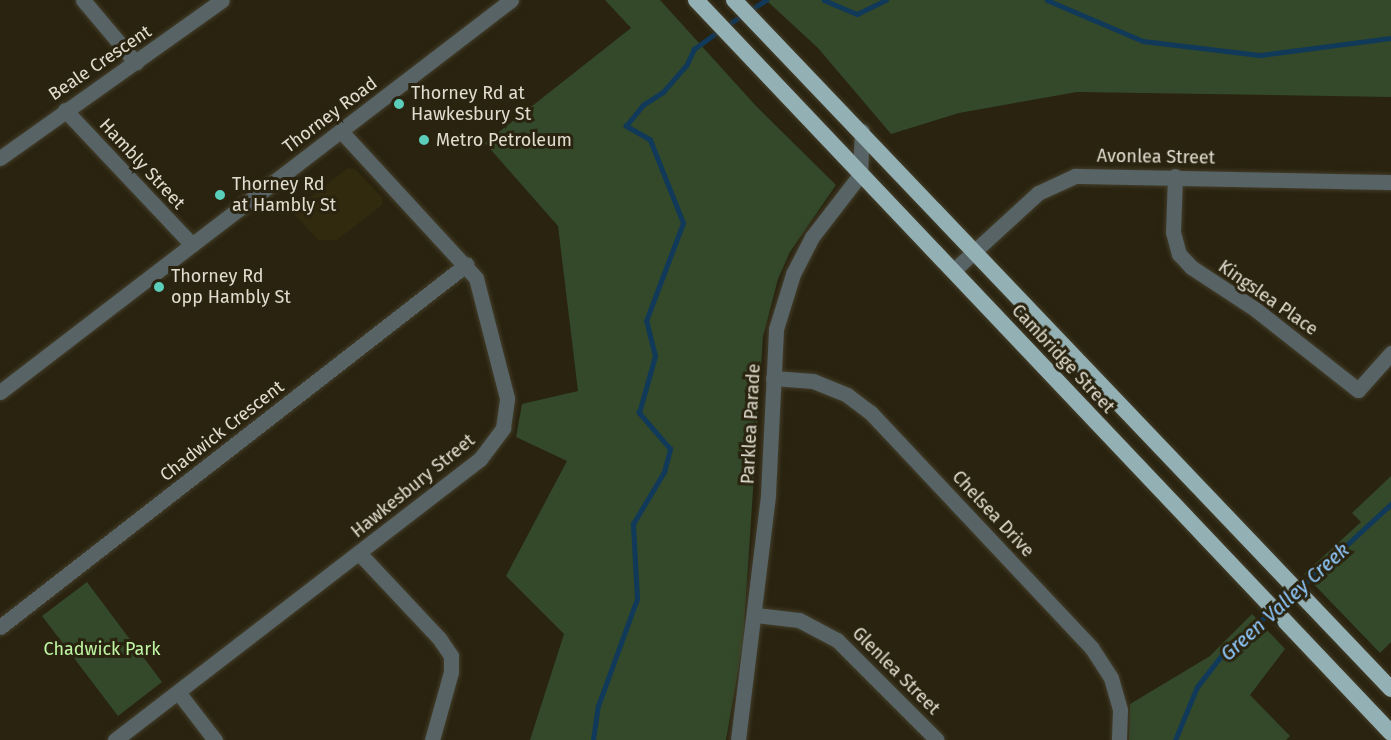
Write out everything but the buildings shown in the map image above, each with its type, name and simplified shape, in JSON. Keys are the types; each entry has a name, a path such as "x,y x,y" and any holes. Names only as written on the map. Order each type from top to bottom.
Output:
{"highway":[{"name":"Cambridge Street","path":"734,0 976,250 1391,689"},
{"name":"Cambridge Street","path":"701,5 860,176 954,270 1259,596 1391,733"}],"street":[{"path":"83,0 136,63"},
{"name":"Beale Crescent","path":"0,158 222,0"},
{"name":"Thorney Road","path":"0,392 511,0"},
{"name":"Hambly Street","path":"65,110 192,245"},
{"name":"Hawkesbury Street","path":"115,740 360,554 480,459 503,428 507,398 481,287 467,264 341,131"},
{"path":"860,176 862,131"},
{"name":"Avonlea Street","path":"954,270 1038,193 1062,180 1088,175 1391,182"},
{"name":"Parklea Parade","path":"738,740 737,724 756,615 776,329 793,274 812,237 860,176"},
{"name":"Kingslea Place","path":"1174,176 1173,232 1179,254 1191,267 1255,309 1358,390 1391,353"},
{"name":"Chadwick Crescent","path":"0,627 467,264"},
{"name":"Chelsea Drive","path":"773,378 813,381 847,395 879,422 1091,647 1111,678 1120,710 1119,740"},
{"path":"360,554 453,656 451,672 432,740"},
{"name":"Glenlea Street","path":"756,615 799,620 837,640 937,740"},
{"path":"178,692 215,740"}],"shaded area":[{"path":"348,168 355,169 383,198 382,205 337,240 318,240 295,215 296,208"}],"green space":[{"path":"605,0 660,0 757,107 836,185 790,252 778,279 763,337 743,643 726,740 530,740 564,634 506,576 567,461 516,437 522,404 578,391 558,226 485,143 631,28"},
{"path":"766,0 1391,0 1391,97 1077,92 959,113 891,134 818,48"},
{"path":"1391,476 1391,642 1380,653 1304,574 1361,522 1352,513"},
{"name":"Chadwick Park","path":"87,582 162,682 118,716 42,616"},
{"path":"1252,614 1285,649 1250,695 1290,736 1286,740 1129,740 1130,704 1210,656"}],"waterway":[{"path":"726,26 766,0"},
{"path":"824,0 857,14 886,0"},
{"path":"1047,0 1143,41 1261,55 1391,38"},
{"path":"593,740 598,706 637,599 633,524 664,472 670,449 639,413 655,356 646,321 683,223 650,140 626,126 643,105 663,92 686,66 694,49 719,31"},
{"name":"Green Valley Creek","path":"1300,588 1391,504"},
{"name":"Green Valley Creek","path":"1277,607 1293,594"},
{"name":"Green Valley Creek","path":"1175,740 1197,687 1228,647 1270,613"}],"place":[{"name":"Thorney Rd at Hawkesbury St","path":"399,104"},
{"name":"Metro Petroleum","path":"424,140"},
{"name":"Thorney Rd at Hambly St","path":"220,195"},
{"name":"Thorney Rd opp Hambly St","path":"159,287"}]}
